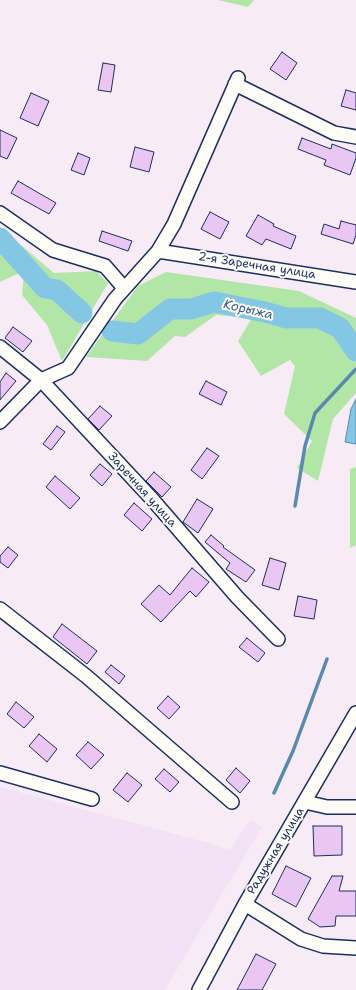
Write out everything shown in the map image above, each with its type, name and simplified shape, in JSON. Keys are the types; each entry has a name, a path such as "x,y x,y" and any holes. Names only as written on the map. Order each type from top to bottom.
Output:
{"street":[{"path":"0,422 41,380 68,368 115,299 158,251 174,224 237,81 334,133 356,137"},
{"path":"0,213 53,250 104,266 124,288"},
{"name":"2-я Заречная улица","path":"158,251 356,282"},
{"name":"Заречная улица","path":"0,347 41,380 152,499 237,597 278,639"},
{"path":"0,609 86,676 232,802"},
{"name":"Радужная улица","path":"199,990 245,904 356,713"},
{"path":"0,773 92,799"},
{"path":"305,802 327,807 356,807"},
{"path":"245,904 301,939 323,946 356,948"}],"shaded area":[{"path":"0,787 209,843 230,850 250,820 262,827 165,990 0,990"}],"green space":[{"path":"218,0 254,0 248,7"},
{"path":"21,245 54,273 96,271 108,283 62,361 47,325 22,295 24,271 0,282 0,250"},
{"path":"166,272 299,291 356,318 356,393 333,419 318,481 297,468 312,441 284,414 295,366 290,360 261,376 238,341 252,318 216,315 185,337 175,336 147,361 86,357 138,286"},
{"path":"356,467 356,545 350,548 350,469"}],"water":[{"path":"356,399 356,444 345,442 351,409"}],"building":[{"path":"282,52 297,63 286,80 270,69"},
{"path":"103,63 115,65 111,92 98,90"},
{"path":"346,90 356,93 356,110 341,106"},
{"path":"31,93 49,101 38,126 20,118"},
{"path":"0,130 17,138 7,159 0,156"},
{"path":"302,138 331,149 332,144 356,153 356,158 350,175 324,165 326,160 298,149"},
{"path":"135,147 154,152 149,172 130,167"},
{"path":"78,153 90,158 84,175 71,170"},
{"path":"18,181 56,203 49,214 11,193"},
{"path":"210,212 229,222 220,239 201,229"},
{"path":"258,215 274,224 273,226 296,236 291,249 266,239 262,245 246,236"},
{"path":"341,221 356,225 356,235 353,244 321,234 324,224 339,229"},
{"path":"102,231 132,241 128,251 99,241"},
{"path":"13,327 32,341 23,352 5,338"},
{"path":"6,373 16,381 0,400 0,382"},
{"path":"206,381 227,392 221,405 199,394"},
{"path":"100,406 112,416 99,430 88,419"},
{"path":"57,426 65,432 51,450 43,444"},
{"path":"207,448 219,456 202,479 191,470"},
{"path":"100,464 112,474 102,486 90,475"},
{"path":"154,472 171,487 162,497 146,481"},
{"path":"55,476 80,498 70,509 46,487"},
{"path":"197,499 213,509 198,533 183,522"},
{"path":"134,503 152,519 142,531 124,515"},
{"path":"211,535 224,546 223,547 255,570 246,582 226,569 230,563 205,542"},
{"path":"8,547 18,555 8,568 0,562 0,556"},
{"path":"270,558 286,563 279,590 262,585"},
{"path":"192,568 209,582 196,597 190,591 161,622 141,604 159,585 170,595"},
{"path":"298,596 317,600 314,619 294,616"},
{"path":"62,624 97,651 87,664 53,637"},
{"path":"247,638 265,653 258,662 239,647"},
{"path":"111,665 125,676 119,684 105,672"},
{"path":"168,696 180,707 169,719 157,708"},
{"path":"16,702 34,717 24,728 7,714"},
{"path":"39,734 57,749 47,762 29,746"},
{"path":"88,742 104,755 91,769 76,755"},
{"path":"236,768 250,781 240,793 226,780"},
{"path":"164,769 179,782 170,792 155,779"},
{"path":"127,773 142,785 128,802 113,790"},
{"path":"313,826 342,826 342,855 314,856"},
{"path":"286,866 311,878 296,907 272,894"},
{"path":"332,876 343,876 339,891 356,891 356,916 336,916 335,926 320,927 308,919"},
{"path":"256,954 276,964 262,990 237,990"}],"waterway":[{"name":"Корыжа","path":"0,238 45,288 57,290 82,313"},
{"name":"Корыжа","path":"112,331 138,334 170,309 191,309 214,302 265,312 286,318 320,318 340,328 356,351"},
{"path":"295,506 305,446 315,413 356,369"},
{"path":"274,793 293,751 327,659"}]}
